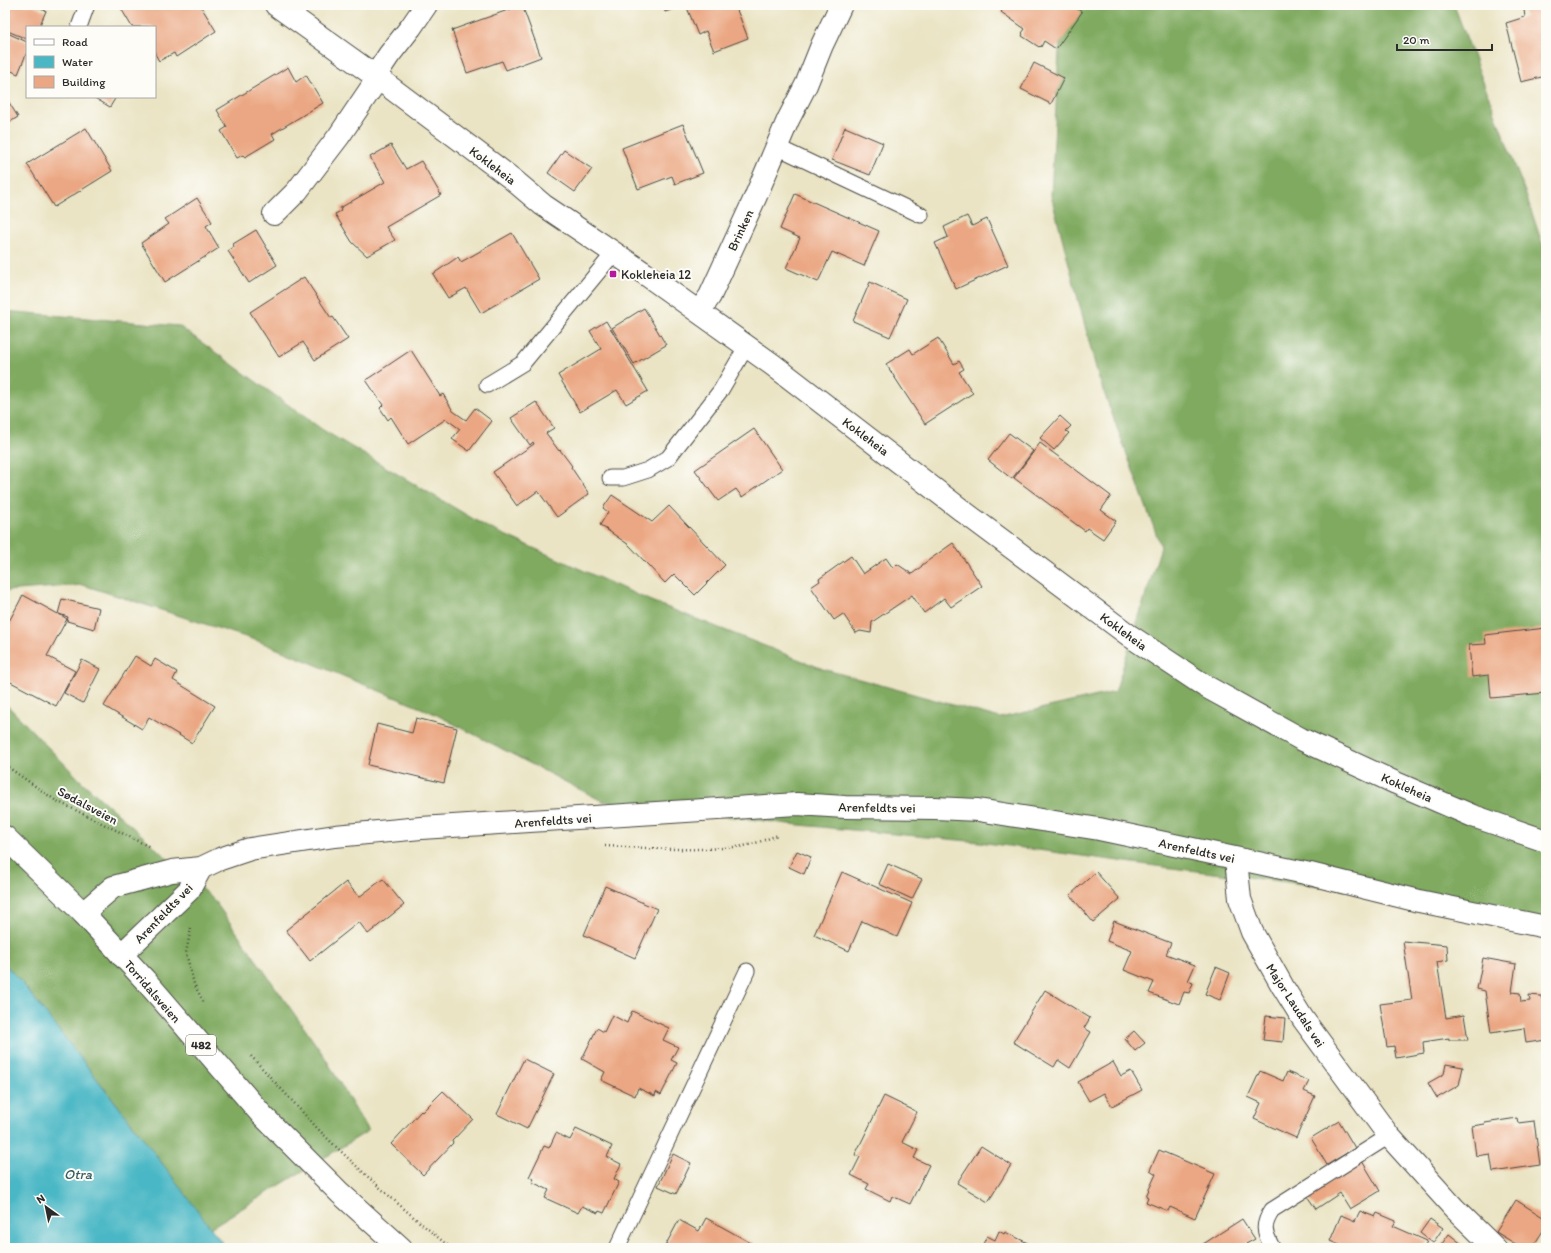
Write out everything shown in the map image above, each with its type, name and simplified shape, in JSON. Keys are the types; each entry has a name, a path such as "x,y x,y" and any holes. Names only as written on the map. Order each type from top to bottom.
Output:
{"street":[{"name":"Kokleheia","path":"276,5 375,76 511,178 543,204 773,365 971,517 1124,631 1205,686 1301,738 1396,783 1473,816 1546,841"},
{"path":"274,214 305,181 339,136 372,87 375,76 426,5"},
{"name":"Brinken","path":"699,312 710,296 841,5"},
{"name":"Arenfeldts vei","path":"83,913 113,887 172,871 201,868 220,859 250,849 335,836 421,828 797,804 845,807 978,810 1099,829 1310,874 1419,901 1546,927"},
{"name":"Torridalsveien","path":"5,837 83,913 262,1115 319,1172 401,1248"},
{"name":"Major Laudals vei","path":"1236,859 1240,899 1252,932 1303,1019 1389,1136 1454,1208 1495,1248"},
{"name":"Arenfeldts vei","path":"121,955 189,890 201,868"}],"lane":[{"path":"79,26 87,5"},
{"path":"777,147 921,214"},
{"path":"487,385 523,363 599,272 612,252"},
{"path":"610,478 623,478 648,470 668,458 721,390 746,347"},
{"path":"617,1248 747,971"},
{"path":"1272,1247 1267,1238 1265,1220 1272,1210 1389,1136"}],"path":[{"name":"Sødalsveien","path":"5,765 56,800 150,848"},
{"path":"600,846 682,850 712,849 744,845 780,834"},
{"path":"194,922 189,936 186,953 194,984 204,1003 209,1009"},
{"path":"249,1054 317,1128 402,1206 451,1248"}],"green space":[{"path":"1065,5 1454,5 1525,192 1546,255 1546,936 1345,889 1163,867 979,842 789,824 602,801 433,713 258,641 83,585 5,591 5,311 179,326 323,430 487,527 651,601 823,669 1000,718 1115,692 1161,547 1098,376 1051,195 1059,52"},
{"path":"5,703 82,782 214,900 324,1056 368,1131 210,1228 140,1134 22,983 5,964"}],"water":[{"name":"Otra","path":"5,964 22,983 140,1134 226,1248 5,1248"}],"building":[{"path":"8,5 31,5 46,11 39,26 26,26 26,39 5,30 5,13"},
{"path":"119,5 200,5 216,31 176,57 174,53 159,61 156,56 156,26 131,26"},
{"path":"522,5 541,57 506,70 502,61 467,73 452,30"},
{"path":"663,5 685,5 665,12"},
{"path":"686,5 735,5 748,38 714,51 706,31 698,35"},
{"path":"1006,5 1072,5 1082,12 1056,49 1044,41 1041,47 1039,47 1022,36 1025,29 1001,12"},
{"path":"1543,5 1546,6 1546,76 1521,82 1506,23 1525,17 1524,10"},
{"path":"5,32 26,42 26,54 18,74 5,68"},
{"path":"1034,63 1064,78 1051,104 1021,89"},
{"path":"288,67 296,82 306,75 323,103 272,134 275,139 245,157 243,155 237,158 221,131 227,127 217,110"},
{"path":"5,96 18,117 5,125"},
{"path":"95,98 115,98 110,107"},
{"path":"683,124 703,173 675,184 672,176 638,189 622,148"},
{"path":"845,127 883,143 870,175 832,160"},
{"path":"86,128 112,171 54,207 27,164"},
{"path":"391,145 406,169 421,161 441,195 386,227 395,240 367,256 352,242 335,214 341,211 340,208 385,182 370,157"},
{"path":"564,150 592,169 575,192 548,173"},
{"path":"795,194 879,231 864,266 832,252 818,282 786,268 800,238 780,229"},
{"path":"197,198 212,222 206,226 219,248 165,282 141,243 169,224 165,219"},
{"path":"967,216 972,226 987,219 1008,265 956,289 935,243 948,237 944,227"},
{"path":"256,230 277,265 249,283 228,251 234,247 233,244"},
{"path":"512,233 539,279 481,313 466,288 448,298 433,274 458,257 461,262"},
{"path":"304,277 331,318 333,317 348,339 315,360 303,342 279,357 250,312"},
{"path":"870,282 907,299 890,337 853,321"},
{"path":"644,308 666,345 634,364 612,328"},
{"path":"606,321 648,391 626,404 617,390 580,412 558,375 601,349 590,331"},
{"path":"938,338 954,364 959,361 964,369 959,372 973,393 925,424 886,364 910,349 913,354"},
{"path":"411,350 440,396 443,394 453,411 466,420 475,408 492,421 469,451 452,439 460,429 446,419 408,444 391,417 388,420 380,408 383,405 366,380"},
{"path":"536,402 554,428 546,433 572,466 571,467 589,494 557,517 538,491 517,506 493,472 534,444 533,442 530,445 511,418"},
{"path":"1060,416 1071,426 1066,431 1069,433 1054,450 1040,438"},
{"path":"754,429 782,469 742,497 736,489 718,501 695,470"},
{"path":"1009,433 1033,451 1012,479 988,460"},
{"path":"1040,443 1111,496 1101,510 1116,521 1103,539 1087,528 1085,531 1014,478"},
{"path":"612,495 652,522 669,506 725,565 695,595 674,574 665,583 629,545 600,525 608,512 603,508"},
{"path":"953,543 982,586 951,607 944,598 924,613 912,595 872,622 871,633 860,631 856,633 843,614 834,620 811,587 820,581 819,579 851,556 863,574 886,558 893,568 897,564 912,574"},
{"path":"23,595 58,614 62,599 99,608 94,629 67,621 68,617 59,614 67,619 47,656 75,671 56,706 5,679 5,629"},
{"path":"1546,628 1546,693 1491,698 1489,675 1472,677 1469,645 1486,644 1485,635"},
{"path":"135,656 151,666 155,659 177,672 173,680 215,706 192,743 149,717 142,729 104,706"},
{"path":"82,660 100,669 83,703 64,693"},
{"path":"416,718 457,728 444,783 368,765 377,724 412,733"},
{"path":"797,851 811,857 804,874 789,867"},
{"path":"888,864 922,879 912,899 879,884"},
{"path":"842,872 912,903 897,937 862,921 849,951 814,935"},
{"path":"1096,872 1120,899 1093,922 1070,895"},
{"path":"383,879 404,905 368,934 359,922 310,961 286,930 346,882 359,897"},
{"path":"605,886 657,909 635,958 584,935"},
{"path":"1114,921 1171,943 1166,954 1195,965 1188,981 1193,983 1189,993 1184,992 1179,1004 1149,993 1154,982 1124,970 1132,951 1107,941"},
{"path":"1403,941 1447,945 1448,960 1437,962 1446,1018 1464,1015 1468,1040 1449,1040 1449,1038 1423,1042 1424,1053 1396,1058 1394,1046 1387,1047 1380,1004 1412,1000"},
{"path":"1483,958 1516,964 1512,992 1520,993 1521,1002 1530,1001 1529,995 1541,996 1542,999 1546,998 1546,1040 1526,1043 1524,1028 1491,1033 1485,991 1477,989"},
{"path":"1216,967 1230,973 1220,1000 1205,994"},
{"path":"1045,990 1090,1018 1084,1028 1091,1032 1070,1068 1058,1060 1054,1067 1013,1042"},
{"path":"632,1011 669,1028 663,1040 678,1047 671,1060 677,1063 661,1095 656,1092 655,1096 638,1088 635,1096 601,1080 605,1072 582,1059 597,1028 604,1032 612,1015 627,1023"},
{"path":"1266,1016 1285,1018 1283,1042 1263,1040"},
{"path":"1134,1031 1145,1043 1135,1051 1125,1039"},
{"path":"524,1059 554,1074 527,1129 497,1114"},
{"path":"1113,1062 1121,1076 1131,1071 1142,1090 1112,1106 1104,1093 1089,1101 1078,1082"},
{"path":"1446,1064 1463,1067 1459,1085 1437,1098 1428,1083 1444,1074"},
{"path":"1260,1071 1283,1081 1287,1072 1309,1081 1304,1091 1315,1096 1296,1138 1254,1119 1261,1103 1248,1097"},
{"path":"443,1091 473,1119 423,1175 391,1144 421,1111 422,1112"},
{"path":"884,1096 917,1112 902,1142 918,1150 914,1158 929,1165 910,1204 892,1196 890,1201 866,1189 869,1184 851,1175 860,1157 855,1155"},
{"path":"1517,1118 1518,1123 1534,1121 1540,1165 1493,1172 1490,1154 1476,1156 1472,1126"},
{"path":"1339,1121 1355,1148 1327,1165 1311,1138"},
{"path":"576,1129 612,1146 607,1157 621,1164 614,1179 619,1182 604,1213 599,1211 598,1213 582,1206 578,1213 545,1198 549,1190 532,1182 534,1179 529,1177 544,1146 549,1148 556,1133 570,1140"},
{"path":"981,1146 1011,1165 988,1202 957,1183"},
{"path":"1159,1150 1215,1174 1195,1218 1170,1207 1168,1211 1146,1202 1148,1197 1146,1196 1156,1174 1150,1170"},
{"path":"673,1154 691,1163 676,1194 658,1186"},
{"path":"1362,1161 1380,1191 1350,1209 1340,1193 1316,1209 1307,1196"},
{"path":"1516,1200 1546,1219 1546,1226 1532,1248 1522,1248 1496,1232"},
{"path":"1360,1211 1375,1217 1377,1213 1396,1221 1393,1226 1427,1241 1424,1248 1343,1248 1344,1247 1330,1241 1341,1215 1355,1221"},
{"path":"706,1218 760,1248 664,1248 679,1220 699,1231"},
{"path":"1242,1219 1255,1239 1246,1244 1247,1245 1242,1248 1197,1248"},
{"path":"1430,1219 1443,1228 1433,1243 1420,1233"},
{"path":"999,1231 1004,1234 1005,1232 1038,1248 981,1248 987,1236 995,1240"},
{"path":"1449,1234 1467,1248 1439,1248"}],"place":[{"name":"Kokleheia 12","path":"613,274"}]}
